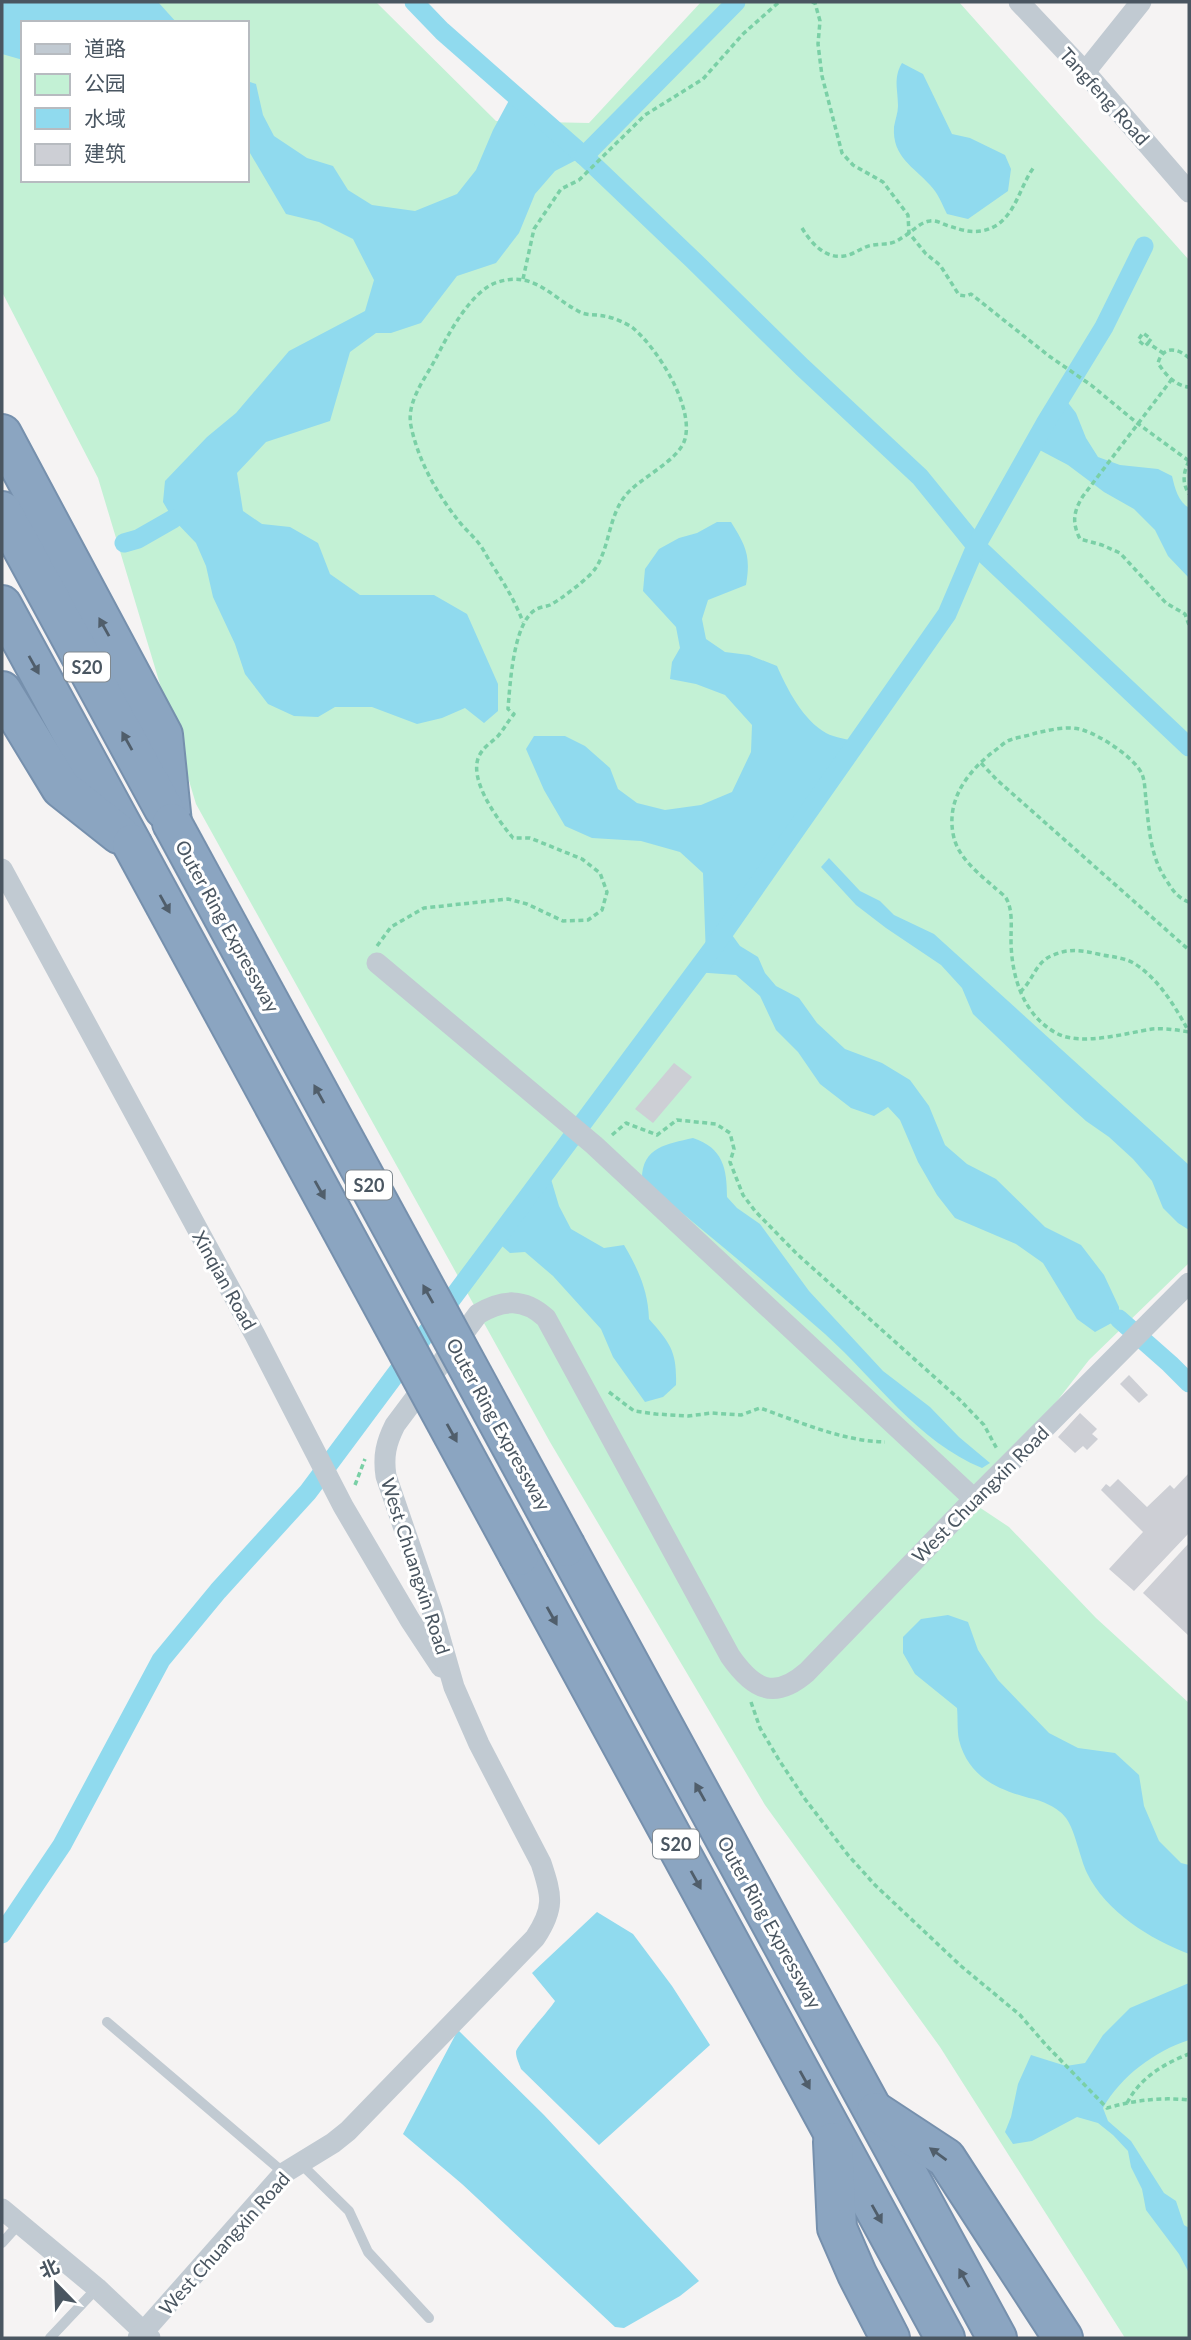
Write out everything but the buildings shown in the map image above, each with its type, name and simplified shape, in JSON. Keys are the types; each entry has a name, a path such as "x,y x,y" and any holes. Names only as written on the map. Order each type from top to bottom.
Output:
{"highway":[{"path":"2,434 163,735 172,823"},
{"name":"Outer Ring Expressway","path":"2,510 997,2338"},
{"name":"S20","path":"2,605 945,2338"},
{"path":"2,691 61,788 132,844"},
{"path":"873,2111 946,2158 1063,2338"},
{"path":"833,2132 838,2228 890,2338"}],"street":[{"name":"Tangfeng Road","path":"1019,2 1085,72 1189,192"},
{"path":"1085,72 1141,2"},
{"name":"Xinqian Road","path":"2,869 248,1322 343,1506 410,1620 454,1687"},
{"path":"377,963 597,1148 974,1499"},
{"name":"West Chuangxin Road","path":"148,2331 176,2295 292,2168 348,2132 535,1938 547,1920 550,1903 548,1884 541,1863 479,1744 454,1687 432,1610 386,1476 384,1457 395,1425 478,1314 506,1302 521,1303 536,1309 552,1328 738,1667 757,1685 771,1689 784,1688 795,1682 1189,1283"},
{"path":"2,2209 148,2331"}],"lane":[{"path":"107,2022 349,2211 368,2252 429,2318"},
{"path":"2,2243 19,2224"},
{"path":"50,2338 97,2288"}],"path":[{"path":"523,279 534,229 561,189 579,180 645,115 703,79 743,34 779,2"},
{"path":"812,2 815,3 820,21 818,44 822,76 842,153 853,165 883,182 908,215 909,233 926,254 940,265 959,295 971,294 1189,461 1183,477 1189,494"},
{"path":"802,228 817,247 830,256 845,256 875,244 886,246 932,220 975,233 989,229 1008,216 1025,179 1034,167"},
{"path":"377,963 374,951 391,927 425,908 509,899 527,904 563,921 588,920 602,910 607,892 600,873 582,859 530,838 513,838 486,800 477,766 479,756 514,714 508,709 523,622 512,594 477,541 459,523 440,496 410,424 415,395 455,322 476,297 496,282 523,279 546,287 561,301 582,314 607,316 632,327 671,378 685,406 685,439 675,455 625,496 611,522 604,554 593,572 552,604 535,610 523,622"},
{"path":"1148,343 1163,353"},
{"path":"1189,358 1175,349 1166,350 1158,363 1164,374 1189,387"},
{"path":"1172,379 1083,496 1076,508 1073,524 1080,539 1120,553 1166,603 1185,614 1189,625"},
{"path":"1189,902 1180,899 1172,889 1154,857 1149,839 1142,773 1128,757 1096,735 1080,729 1060,728 1009,740 981,763 958,791 953,806 954,840 977,873 1006,897 1012,918 1016,985 1031,1011 1059,1035 1077,1038 1135,1034 1153,1029 1189,1032"},
{"path":"981,763 1189,950"},
{"path":"1020,992 1030,983 1037,966 1049,956 1079,949 1119,957 1135,963 1150,977 1179,1014 1189,1032"},
{"path":"597,1148 626,1123 657,1135 677,1120 695,1120 716,1124 730,1133 734,1149 730,1162 743,1195 755,1211 797,1254 959,1399 984,1424 995,1447 1011,1462"},
{"path":"601,1386 634,1411 688,1416 712,1413 741,1415 760,1408 864,1441 889,1442 907,1437"},
{"path":"738,1667 760,1728 805,1798 848,1855 875,1885 961,1966 1020,2015 1107,2108 1167,2098 1189,2100"},
{"path":"1127,2103 1134,2089 1162,2066 1189,2054"}],"green space":[{"path":"2,2 376,2 496,121 589,123 701,2 959,2 1189,260 1189,1263 1089,1360 976,1505 1009,1527 1096,1618 1189,1703 1189,2338 1125,2338 940,2047 765,1805 550,1442 196,804 98,478 2,292"}],"water":[{"path":"2,2 158,2 175,21 21,21 21,59 2,54"},
{"path":"902,63 923,74 952,134 970,138 1005,155 1011,169 1008,191 968,219 947,214 933,188 900,154 894,137 894,127 898,109 897,79"},
{"path":"248,81 256,84 263,115 274,136 307,158 333,166 348,190 372,205 415,211 457,194 476,170 513,93 584,156 555,171 535,194 519,233 496,263 457,276 421,323 391,333 376,333 350,352 330,421 266,442 237,473 243,511 262,524 290,527 318,543 330,574 360,595 434,595 467,614 498,684 498,711 484,723 465,708 442,718 417,724 372,707 335,707 318,717 294,716 268,704 245,674 235,644 213,597 206,566 196,543 173,519 163,502 165,481 207,437 236,413 289,351 365,311 374,280 353,239 319,222 286,214 248,150"},
{"path":"1062,395 1076,413 1086,438 1098,457 1120,465 1158,469 1172,476 1180,498 1189,508 1189,578 1168,556 1155,530 1134,509 1104,492 1068,465 1032,446"},
{"path":"717,522 731,522 744,545 748,566 746,585 708,600 702,619 706,639 725,652 749,655 777,666 791,694 810,720 830,735 858,742 727,928 740,946 758,957 765,973 776,986 799,998 817,1023 845,1049 882,1063 910,1080 929,1106 945,1145 967,1164 996,1179 1045,1227 1081,1245 1104,1275 1119,1307 1119,1319 1095,1332 1077,1319 1043,1263 1016,1244 955,1218 937,1195 918,1162 900,1120 888,1107 874,1116 851,1108 820,1084 798,1052 776,1030 760,996 736,975 695,972 706,957 703,873 680,852 641,841 592,838 565,826 544,790 526,749 534,736 565,736 585,746 610,768 618,789 637,803 665,810 701,805 732,792 751,752 752,725 725,695 696,684 670,679 672,662 680,648 676,627 643,591 645,569 659,549"},
{"path":"829,858 860,891 880,901 894,915 934,934 1189,1165 1189,1230 1163,1208 1152,1181 1133,1159 1066,1103 973,1014 962,988 941,965 856,905 821,867"},
{"path":"693,1138 717,1153 724,1168 727,1197 737,1208 760,1224 809,1291 883,1371 930,1407 959,1437 990,1463 982,1468 959,1457 917,1426 825,1334 642,1179 643,1168 651,1154 665,1145"},
{"path":"548,1169 559,1206 571,1229 604,1248 624,1245 634,1263 644,1289 649,1319 663,1335 674,1356 676,1385 663,1397 645,1402 613,1357 601,1329 553,1276 525,1252 510,1253 495,1240"},
{"path":"948,1615 968,1622 978,1650 998,1680 1049,1733 1078,1748 1115,1753 1139,1775 1144,1806 1159,1841 1181,1863 1189,1865 1189,1954 1130,1923 1105,1900 1087,1873 1072,1830 1063,1814 1044,1803 995,1785 976,1772 969,1763 959,1740 957,1708 915,1674 903,1653 903,1637 921,1619"},
{"path":"597,1912 633,1934 672,1986 710,2045 599,2145 521,2069 516,2052 555,2001 532,1973"},
{"path":"1189,1983 1189,2040 1140,2066 1119,2085 1103,2108 1108,2121 1131,2141 1164,2193 1176,2201 1184,2225 1189,2228 1189,2273 1179,2254 1146,2210 1142,2189 1131,2167 1128,2151 1098,2123 1077,2117 1032,2141 1013,2144 1005,2132 1018,2084 1031,2055 1066,2066 1085,2063 1103,2035 1130,2008"},
{"path":"458,2030 544,2115 699,2281 680,2296 624,2328 615,2327 462,2184 403,2134"}],"waterway":[{"path":"414,2 442,31 584,156 920,477 976,546 1189,747"},
{"path":"584,156 736,2"},
{"path":"2,1934 62,1845 161,1660 218,1591 308,1492 713,948 947,614 976,546 1046,422 1104,327 1144,246"},
{"path":"124,543 138,539 173,519"},
{"path":"1119,1319 1189,1383"}]}
